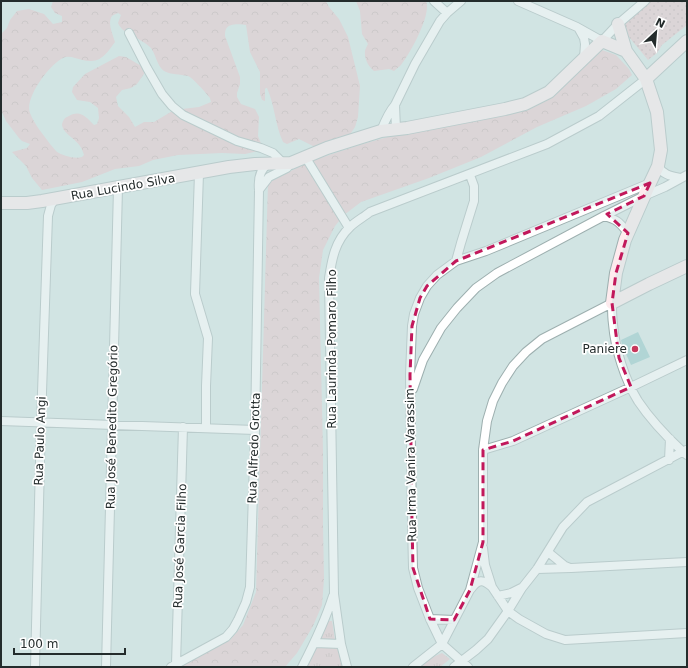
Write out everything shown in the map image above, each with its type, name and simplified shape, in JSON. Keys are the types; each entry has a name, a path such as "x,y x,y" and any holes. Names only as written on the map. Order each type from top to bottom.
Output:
{"street":[{"path":"434,1 447,13"},
{"path":"381,131 385,119 395,105 415,64 440,21 461,1"},
{"path":"518,1 626,51"},
{"path":"602,41 618,24 645,1"},
{"path":"454,667 488,639 522,588 537,569 563,527 587,502 669,460 686,453 658,426 638,401 619,358 612,324 612,303 616,273 625,240 658,166 661,150 657,112 646,79 626,51 618,24"},
{"path":"577,27 584,38 584,58"},
{"path":"129,33 162,94 172,106 183,115 237,141 273,153 287,163 284,170 269,177 259,190"},
{"name":"Rua Lucindo Silva","path":"1,203 27,203 55,199 249,164 287,163 306,158 327,148 381,131 407,128 525,104 549,92 602,41"},
{"path":"646,79 687,41"},
{"name":"Rua Laurinda Pomaro Filho","path":"347,667 341,644 334,594 329,278 333,255 340,240 349,228 370,212 470,175 547,144 599,116 646,79"},
{"path":"395,105 396,129"},
{"path":"306,158 349,228"},
{"path":"249,164 250,168 256,173 258,180"},
{"path":"258,180 263,169 268,164"},
{"path":"658,166 660,171 665,174 684,176"},
{"path":"199,173 195,294 208,338 206,428"},
{"path":"456,261 474,201 474,186 470,175"},
{"path":"410,398 423,360 441,328 476,288 497,274 604,216 665,187 684,176"},
{"name":"Rua Alfredo Grotta","path":"174,666 226,637 238,620 246,602 250,587 255,430 258,180"},
{"name":"Rua Irma Vanira Varassim","path":"468,667 442,644 418,588 413,568 410,398 412,326 414,314 420,298 427,286 456,261 486,251 650,183"},
{"name":"Rua José Benedito Gregório","path":"106,667 118,188"},
{"name":"Rua Paulo Angi","path":"35,667 48,216 50,205 55,199"},
{"name":"Rua Paulo Angi","path":"42,201 47,210 48,216"},
{"path":"604,216 619,222 628,233"},
{"path":"492,587 485,566 483,542 483,450 493,402 502,383 513,366 526,352 542,339 687,266"},
{"path":"483,450 513,441 687,360"},
{"path":"1,421 255,430"},
{"name":"Rua José Garcia Filho","path":"174,666 183,427"},
{"path":"669,460 670,439"},
{"path":"413,667 442,644 470,590 483,542"},
{"path":"548,552 565,566 571,568"},
{"path":"537,569 687,562"},
{"path":"476,566 479,564 485,566"},
{"path":"470,590 478,582 481,581 488,583 508,611 546,634 565,640 687,633"},
{"path":"498,596 511,593 522,588"},
{"name":"Rua Laurinda Pomaro Filho","path":"302,667 315,643 328,613 334,594"},
{"path":"430,619 454,620"},
{"path":"315,643 341,644"}],"highlighted area":[{"path":"650,183 644,196 607,214 628,233 616,273 612,303 619,358 631,387 513,441 483,450 483,542 470,590 454,620 430,619 413,568 410,375 412,326 420,298 427,286 456,261"}],"green space":[{"path":"53,1 326,1 339,19 348,37 360,86 358,117 355,127 347,139 328,146 313,146 299,139 287,144 283,142 267,88 265,89 265,101 262,100 260,94 260,72 250,52 246,25 232,25 227,27 225,36 240,77 237,97 241,104 255,109 259,117 258,136 262,146 258,151 245,154 222,153 178,155 153,160 139,166 115,169 82,182 42,190 32,178 26,166 12,152 27,148 30,144 19,138 6,121 1,110 1,34 7,28 10,20 17,11 29,9 44,14 53,24 62,22 62,16 55,13 51,7","holes":["118,13 121,15 118,23 120,27 150,47 164,71 190,77 210,98 211,102 199,107 174,110 154,122 144,122 135,127 129,117 118,106 116,97 122,90 131,88 137,84 146,71 143,67 126,57 119,56 85,74 73,87 72,92 77,100 90,102 98,108 99,118 97,124 94,125 85,116 79,114 65,118 62,124 64,130 78,143 84,155 76,158 69,157 56,151 39,129 30,113 29,107 31,99 39,82 45,74 63,58 69,57 86,61 94,61 102,58 115,42 110,22 112,16"]},
{"path":"356,1 426,1 426,15 419,34 405,60 394,71 389,69 374,71 368,64 365,50 368,44 362,34 360,11"},
{"path":"648,1 687,1 687,25 662,45 657,53 648,60 624,31 624,21"},
{"path":"602,50 616,55 629,69 632,75 616,89 586,106 537,127 481,157 429,178 361,202 344,215 335,226 323,250 319,278 323,451 324,579 322,605 313,626 297,653 285,667 176,667 230,640 243,625 256,592 268,183 308,162 359,145 391,136 459,123 527,106 578,71"},
{"path":"332,621 336,646 345,667 306,667 327,622"},
{"path":"442,653 450,659 440,667 419,667 433,657"}],"building":[{"name":"Paniere","path":"638,332 650,357 631,365 621,340"}],"place":[{"name":"Paniere","path":"635,349"}]}
